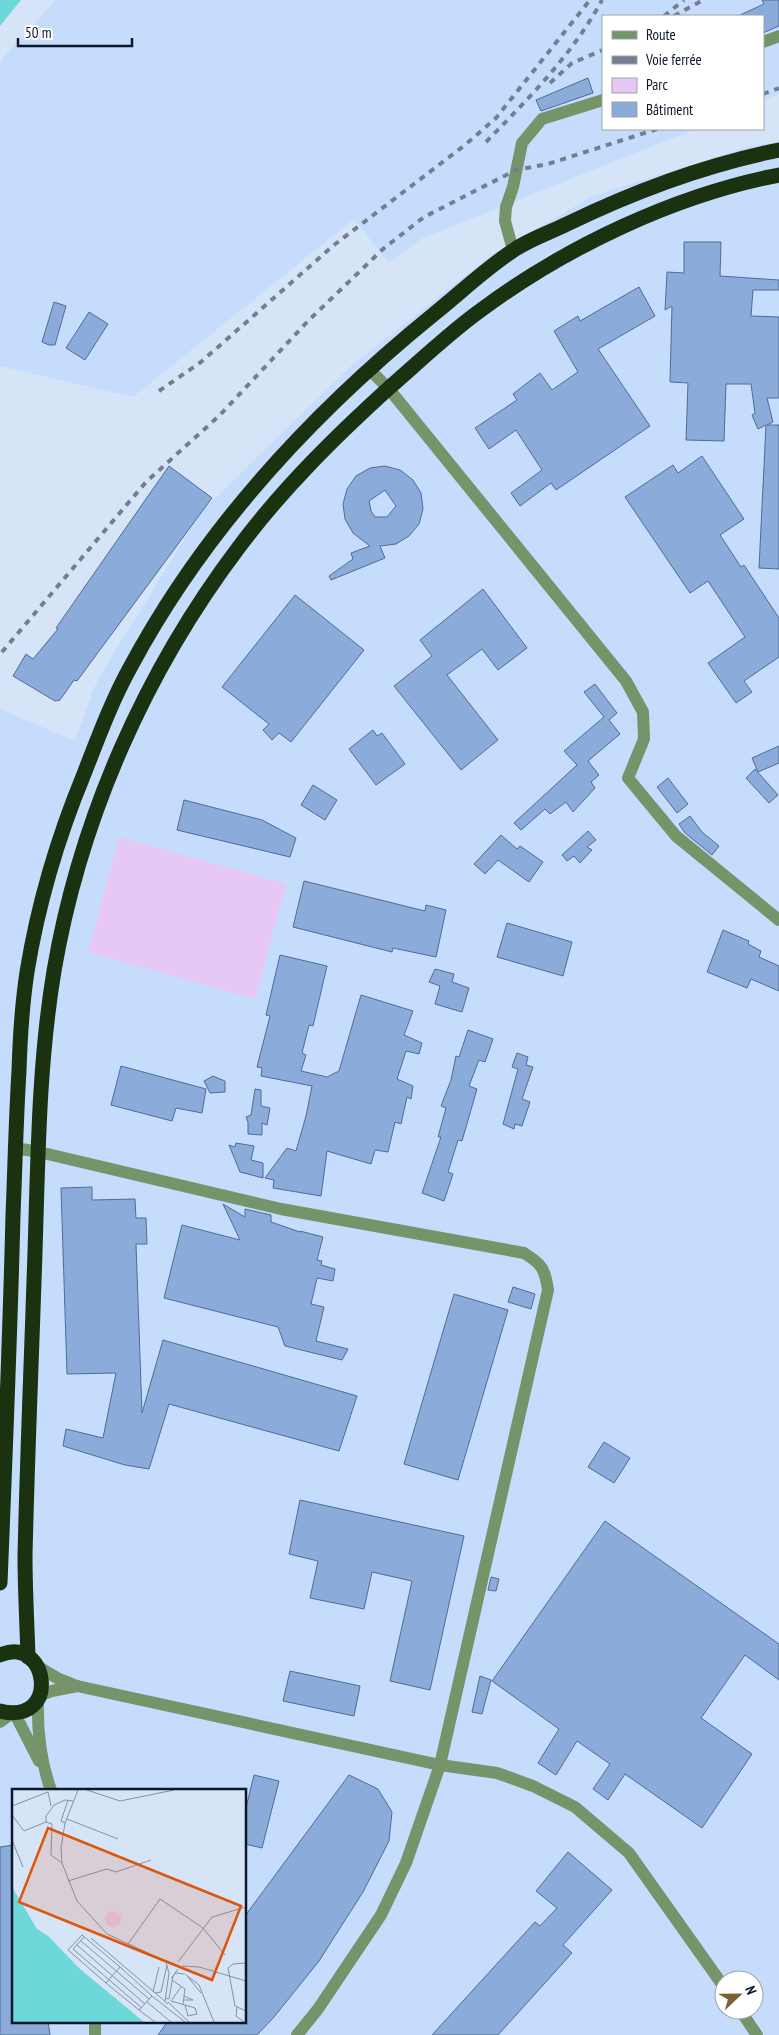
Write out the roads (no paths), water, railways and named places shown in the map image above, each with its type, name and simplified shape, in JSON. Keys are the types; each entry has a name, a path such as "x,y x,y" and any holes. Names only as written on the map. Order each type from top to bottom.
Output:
{"highway":[{"path":"0,1584 15,1148 21,1019 26,974 36,922 64,824 128,671 159,617 225,521 301,436 369,369 513,250 646,189 684,175 779,150"},
{"path":"6,1715 32,1706 38,1698 42,1681 32,1661 25,1560 38,1152 44,1052 56,962 82,855 104,790 146,695 192,613 238,548 283,493 359,415 480,310 541,270 601,238 669,208 723,189 779,175"},
{"path":"0,1655 5,1652 17,1652 32,1661"}],"street":[{"path":"764,42 779,36"},
{"path":"513,250 505,221 506,207 522,143 542,119 602,100"},
{"path":"369,369 389,388 626,681 643,712 644,739 628,778 676,836 779,920"},
{"path":"15,1148 281,1209 524,1253 539,1263 546,1274 548,1290 440,1765 406,1863 382,1915 318,2009 297,2035"},
{"path":"32,1661 57,1678 77,1686 440,1765 497,1773 533,1786 575,1807 629,1853 714,1973"},
{"path":"51,1789 43,1767 39,1743 38,1698 52,1691 77,1686"},
{"path":"6,1715 43,1767"},
{"path":"747,2020 757,2035"},
{"path":"94,2022 95,2035"}],"railway":[{"path":"159,391 201,362 334,245 465,145 496,118 590,0"},
{"path":"486,142 534,92 564,57 578,39 602,0"},
{"path":"665,15 684,0"},
{"path":"676,15 703,0"},
{"path":"550,83 572,63 602,50"},
{"path":"764,94 779,88"},
{"path":"2,652 146,482 220,415 308,321 383,249 424,217 516,170 548,164 654,130"}]}
